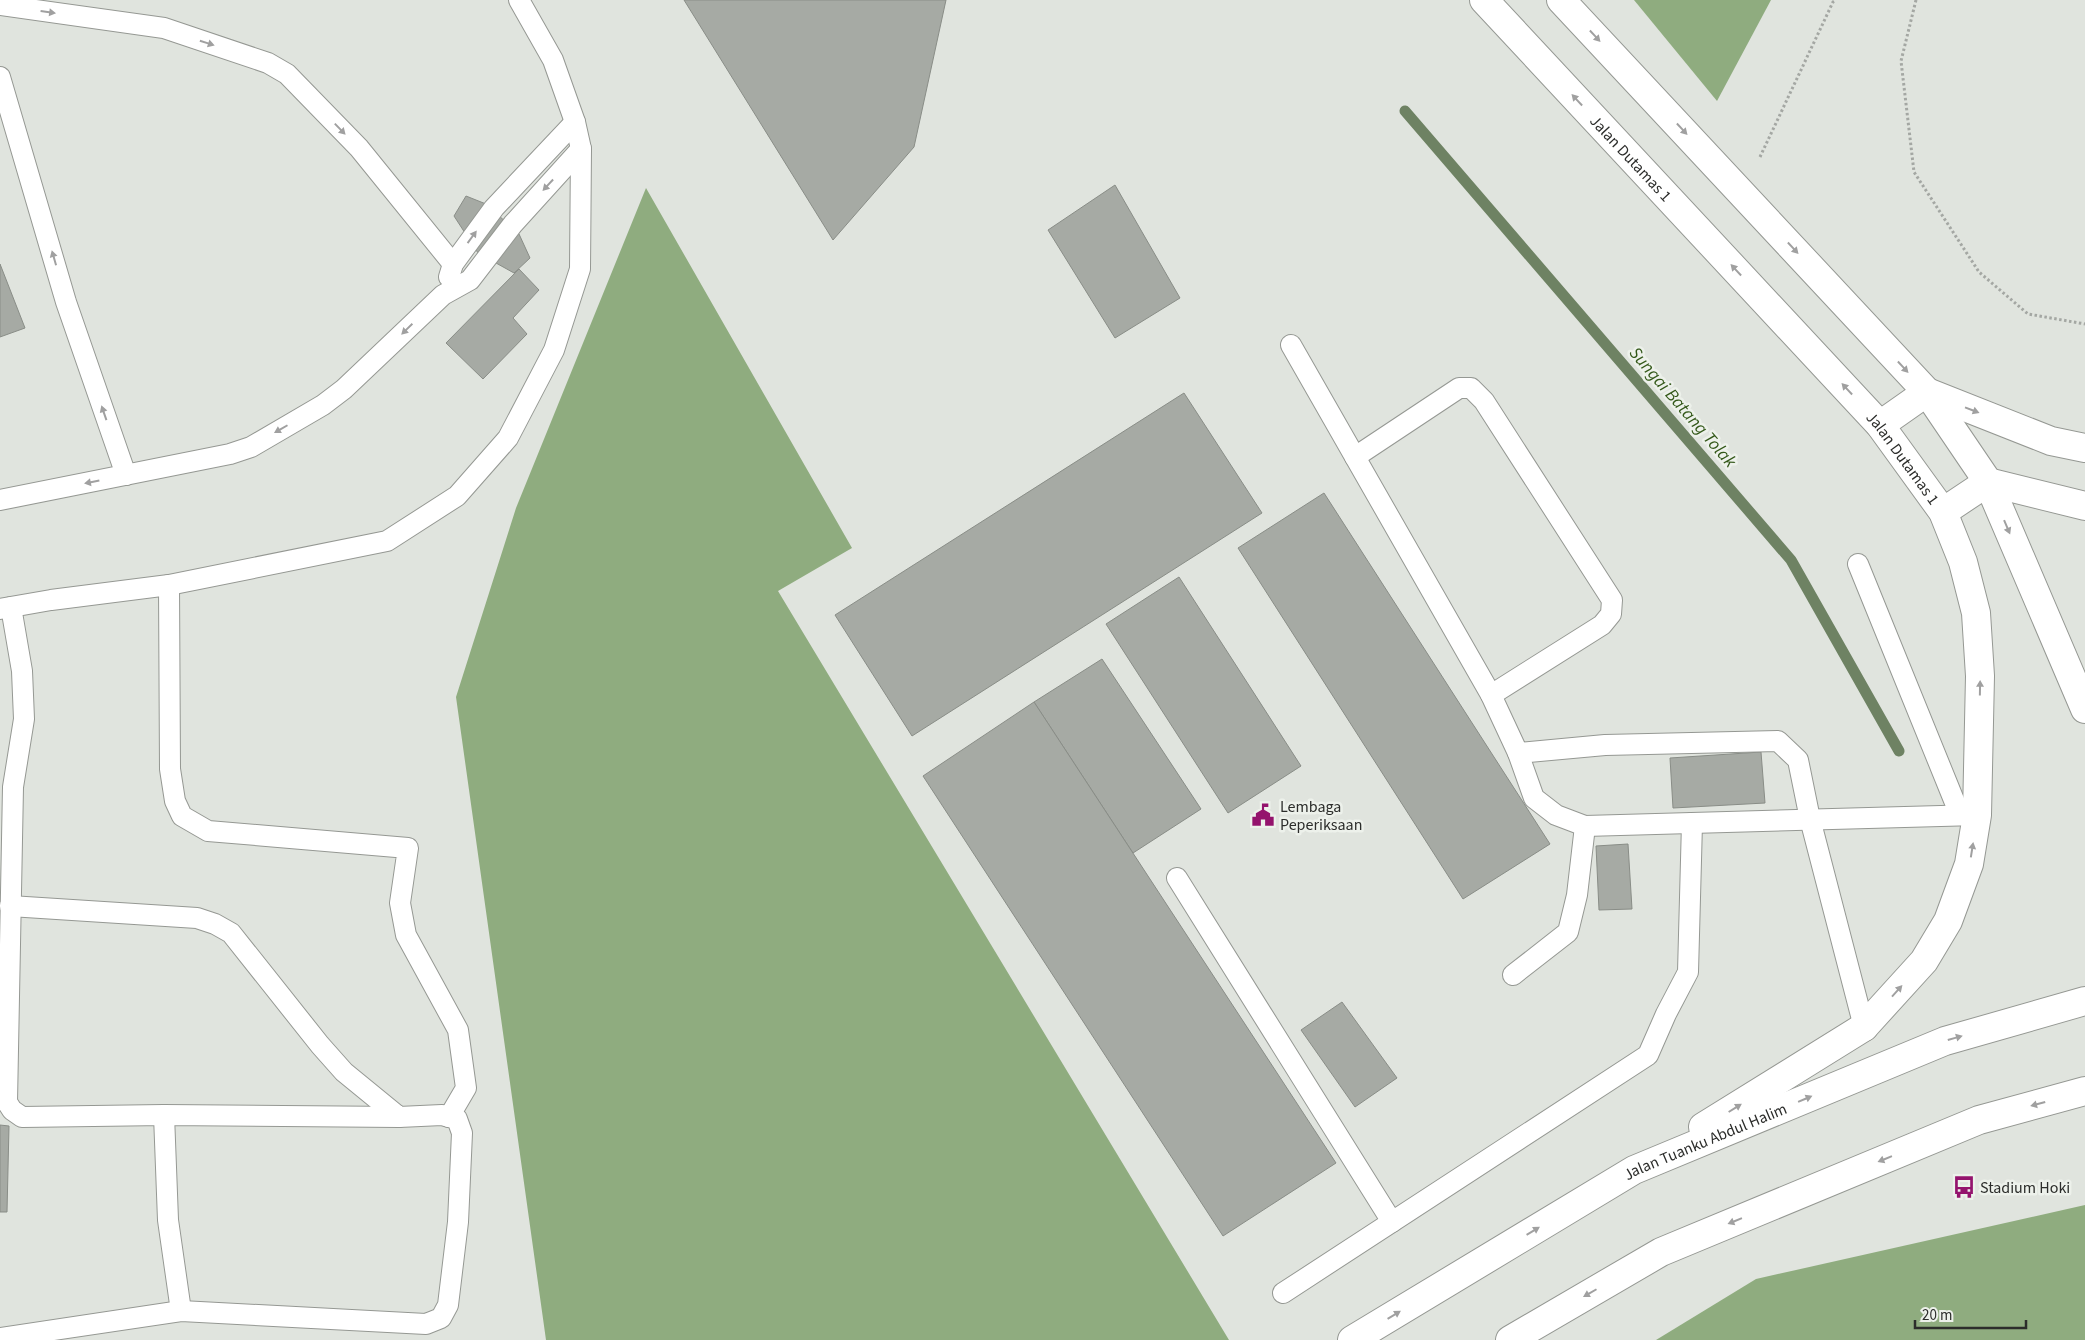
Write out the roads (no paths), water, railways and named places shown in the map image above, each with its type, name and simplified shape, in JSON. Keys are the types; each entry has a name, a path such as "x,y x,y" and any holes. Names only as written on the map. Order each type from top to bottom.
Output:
{"street":[{"name":"Jalan Dutamas 1","path":"1484,0 1880,424 1943,512 1962,562 1976,612 1980,676 1969,815 1969,864 1948,921 1924,961 1864,1027 1634,1170"},
{"path":"1561,0 1927,392 1988,482 2082,703"},
{"path":"1880,424 1927,392"},
{"path":"1927,392 2051,441 2085,448"},
{"path":"1943,512 1988,482 2085,506"},
{"path":"2082,703 2085,661"},
{"name":"Jalan Tuanku Abdul Halim","path":"1352,1340 1634,1170 1944,1041 2085,1001"},
{"path":"1510,1340 1661,1252 1979,1120 2085,1091"}],"lane":[{"path":"0,1338 182,1311 426,1324 441,1318 448,1305 459,1212 462,1133 457,1119 442,1115 399,1117 164,1115 22,1117 12,1110 7,1102 10,906 6,787 24,719 22,671 6,608 51,600 169,585 387,541 457,496 508,438 554,350 580,269 581,149 575,122 553,60 519,0"},
{"path":"0,5 164,28 268,63 287,74 359,148 453,264"},
{"path":"0,77 66,302 126,475"},
{"path":"443,295 453,264 494,208 575,122"},
{"path":"0,500 230,454 251,447 323,405 344,389 443,295 470,280 513,224 581,149"},
{"path":"1291,345 1491,694 1518,753 1534,798 1556,815 1585,826 1969,815 1858,564"},
{"path":"1355,457 1459,388 1471,388 1484,401 1612,600 1611,614 1602,625 1491,694"},
{"path":"169,585 170,769 175,801 182,816 208,831 408,848 400,903 406,935 458,1030 466,1088 449,1117"},
{"path":"1518,753 1605,745 1778,741 1798,760 1810,819 1864,1027"},
{"path":"1283,1293 1648,1055 1666,1014 1688,972 1692,823"},
{"path":"1513,975 1568,932 1577,895 1585,826"},
{"path":"1176,878 1392,1222"},
{"path":"10,906 197,918 215,924 231,933 320,1045 344,1072 399,1117"},
{"path":"164,1115 168,1220 182,1311"}],"waterway":[{"name":"Sungai Batang Tolak","path":"1405,111 1791,560 1899,751"}],"place":[{"name":"Lembaga Peperiksaan","path":"1263,815"},
{"name":"Stadium Hoki","path":"1964,1187"}]}
